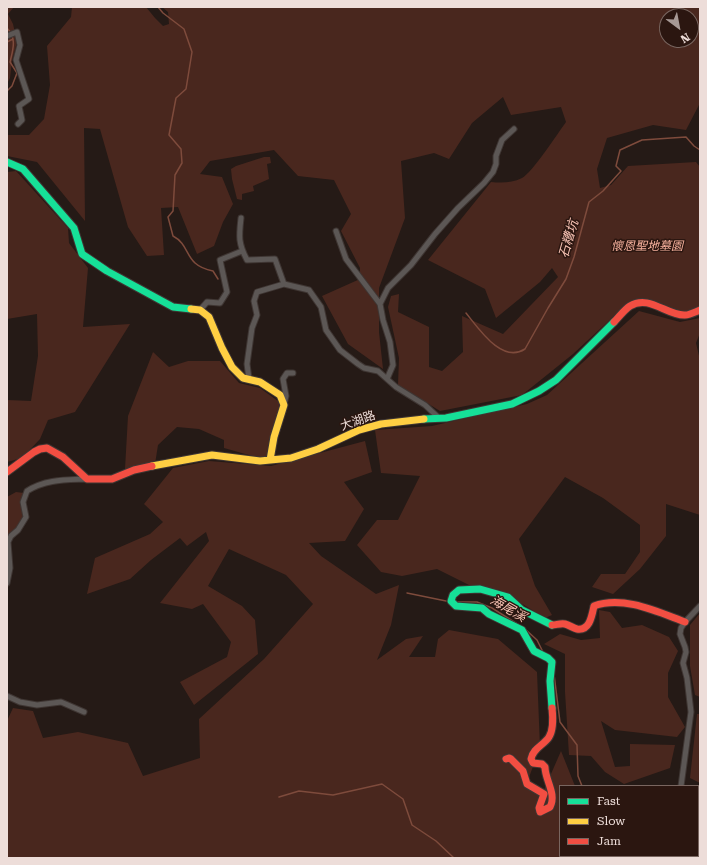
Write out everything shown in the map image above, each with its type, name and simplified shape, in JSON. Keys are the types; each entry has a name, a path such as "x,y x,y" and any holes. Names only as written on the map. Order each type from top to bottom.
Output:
{"street":[{"path":"7,36 17,32 20,45 16,60 29,99 19,106 22,120 18,124"},
{"path":"380,304 388,288 411,265 435,234 458,208 484,183 493,172 496,164 496,156 502,140 514,130"},
{"path":"7,162 23,169 74,228 82,254 107,271 172,308 200,310 209,317 232,367 243,378 260,382 280,395 284,405"},
{"path":"241,218 239,238 242,251 247,260 275,259 284,284"},
{"path":"336,231 346,259 380,304 390,342 393,365 387,379"},
{"path":"200,310 207,302 220,303 227,292 220,260 242,251"},
{"path":"249,379 246,364 252,328 257,315 254,301 257,292 284,284 309,290 321,307 326,330 340,350 364,368 378,371 396,387 425,406 439,418"},
{"name":"大湖路","path":"88,479 112,479 134,470 212,455 260,461 291,458 318,449 359,430 381,424 410,420 446,418 512,404 539,391 556,380 630,306 638,303 647,303 677,315 695,313 700,310"},
{"path":"270,460 274,437 286,396 283,379 286,373 293,373"},
{"path":"7,472 30,454 41,448 48,448 62,457 88,479"},
{"path":"7,583 10,568 8,542 10,536 18,530 26,517 23,502 27,491 45,482 88,479"},
{"path":"506,759 512,759 523,770 526,781 530,787 544,794 539,808 540,812 547,810 554,799 553,793 547,779 545,767 542,764 533,763 531,757 535,750 548,740 551,735 552,721 550,685 552,662 534,650 522,630 489,614 482,608 456,606 451,601 453,595 459,590 480,589 508,597 522,610 549,624 565,624 577,629 584,628 589,624 592,620 594,606 598,603 617,603 643,607 685,622"},
{"path":"681,785 691,712 687,678 684,669 685,647 680,634 681,628 685,622 700,606"},
{"path":"7,696 20,702 37,705 61,702 84,712"}],"green space":[{"path":"7,7 14,7 8,14 13,24 17,42 12,61 10,78 7,84"},
{"name":"懷恩聖地墓園","path":"72,7 146,7 163,26 169,24 168,12 162,7 700,7 700,103 686,130 653,125 607,138 597,169 600,188 611,185 628,166 696,162 700,167 700,306 691,311 681,312 646,300 636,299 628,303 573,354 522,395 440,411 398,385 399,358 388,307 391,296 399,294 398,312 429,327 429,367 442,371 463,352 462,316 503,334 558,277 552,268 540,282 496,318 485,289 428,260 491,182 511,182 522,178 532,169 566,122 561,107 511,115 503,97 472,123 449,159 434,153 401,161 405,218 379,288 379,332 383,369 348,344 322,296 360,279 360,268 341,231 351,214 334,180 298,176 274,150 210,161 200,174 222,177 233,204 223,222 214,246 197,254 178,207 161,208 164,255 147,256 128,227 100,129 84,128 85,221 37,162 7,156 7,135 29,135 44,119 50,85 47,46 71,17"},
{"path":"264,157 270,157 271,163 267,164 269,179 253,186 254,191 242,194 242,200 237,199 231,169"},
{"path":"16,171 68,228 69,243 88,268 83,327 130,324 75,412 48,420 40,439 22,458 7,462 7,400 31,401 38,356 37,314 7,319 7,172"},
{"path":"639,311 680,322 700,318 700,333 696,343 700,360 700,515 666,504 666,536 640,569 613,594 592,587 601,574 625,574 640,552 640,525 603,498 565,477 519,539 535,586 552,615 545,618 500,590 469,585 437,569 402,576 381,572 357,545 377,520 398,520 420,476 381,473 375,430 432,426 527,404 547,395"},
{"path":"153,352 169,367 188,361 220,361 239,383 260,388 282,404 267,457 256,457 224,448 224,440 199,429 177,427 158,445 155,464 125,469 128,416"},
{"path":"365,441 372,472 344,482 364,509 345,541 309,543 321,556 376,594 399,585 391,625 377,660 406,639 423,636 409,657 435,657 438,639 449,630 498,639 537,672 540,747 527,783 544,790 561,751 575,785 559,785 559,857 562,857 7,858 7,721 13,708 33,711 43,738 78,732 128,743 143,776 200,758 199,719 264,659 313,604 286,575 229,549 208,586 242,606 255,620 258,654 194,705 180,682 227,657 231,642 203,604 192,609 160,603 209,541 206,532 187,546 180,538 151,560 130,579 87,594 95,558 150,534 163,522 144,504 173,468 209,461 271,466"},
{"path":"16,492 24,493 24,517 22,522 7,540 7,497"},
{"path":"599,610 610,612 622,628 642,625 669,637 678,651 668,673 668,697 685,727 677,737 615,730 601,721 615,767 630,766 630,744 675,745 670,768 624,784 605,772 591,756 569,755 565,692 565,654 544,644 560,634 581,640 600,638"},
{"path":"700,613 700,697 695,695 690,666 690,625"},
{"path":"697,714 700,714 700,783 690,778"}],"waterway":[{"path":"158,7 163,13 184,29 192,52 186,89 176,98 169,135 181,149 182,163 175,175 173,211 168,217 173,236 183,245 192,260 203,268 213,271 218,279"},
{"path":"7,28 13,40 13,49 10,62 17,73 12,86 7,91"},
{"path":"7,42 13,39"},
{"name":"石糟坑","path":"466,313 484,335 500,348 508,352 516,352 525,349 566,279 574,257 589,202 603,191 621,171 616,166 620,150 642,140 686,137 700,150"},
{"name":"海尾溪","path":"407,593 446,601"},
{"name":"海尾溪","path":"457,602 477,602 492,608 522,627"},
{"name":"海尾溪","path":"525,629 537,640 543,652"},
{"name":"海尾溪","path":"554,674 560,722 577,745 578,776 582,785"},
{"path":"279,797 299,791 333,795 382,784 403,799 412,825 436,841 454,858"}],"traffic: fast":[{"path":"7,162 23,169 74,228 82,254 107,271 173,307 191,309"},
{"path":"424,419 446,418 512,404 539,391 556,380 614,322"},
{"path":"552,625 522,610 508,597 480,589 459,590 453,595 451,601 456,606 482,608 489,614 522,630 534,651 548,658 552,662 550,681 552,708"}],"traffic: slow":[{"path":"191,309 200,310 209,317 232,367 243,378 260,382 280,395 284,405 274,437 270,460"},
{"path":"152,466 212,455 260,461 291,458 318,449 359,430 381,424 424,419"}],"traffic: jam":[{"path":"614,322 630,306 644,302 678,314 685,315 700,310"},
{"path":"7,472 34,452 47,448 63,457 87,479 112,479 134,470 152,466"},
{"path":"552,625 566,624 577,629 585,628 590,622 594,606 617,602 640,606 685,622"},
{"path":"506,759 511,759 523,771 527,784 544,794 539,808 540,812 550,807 552,797 545,767 542,764 533,763 531,759 536,749 547,740 551,734 553,723 552,708"}]}
